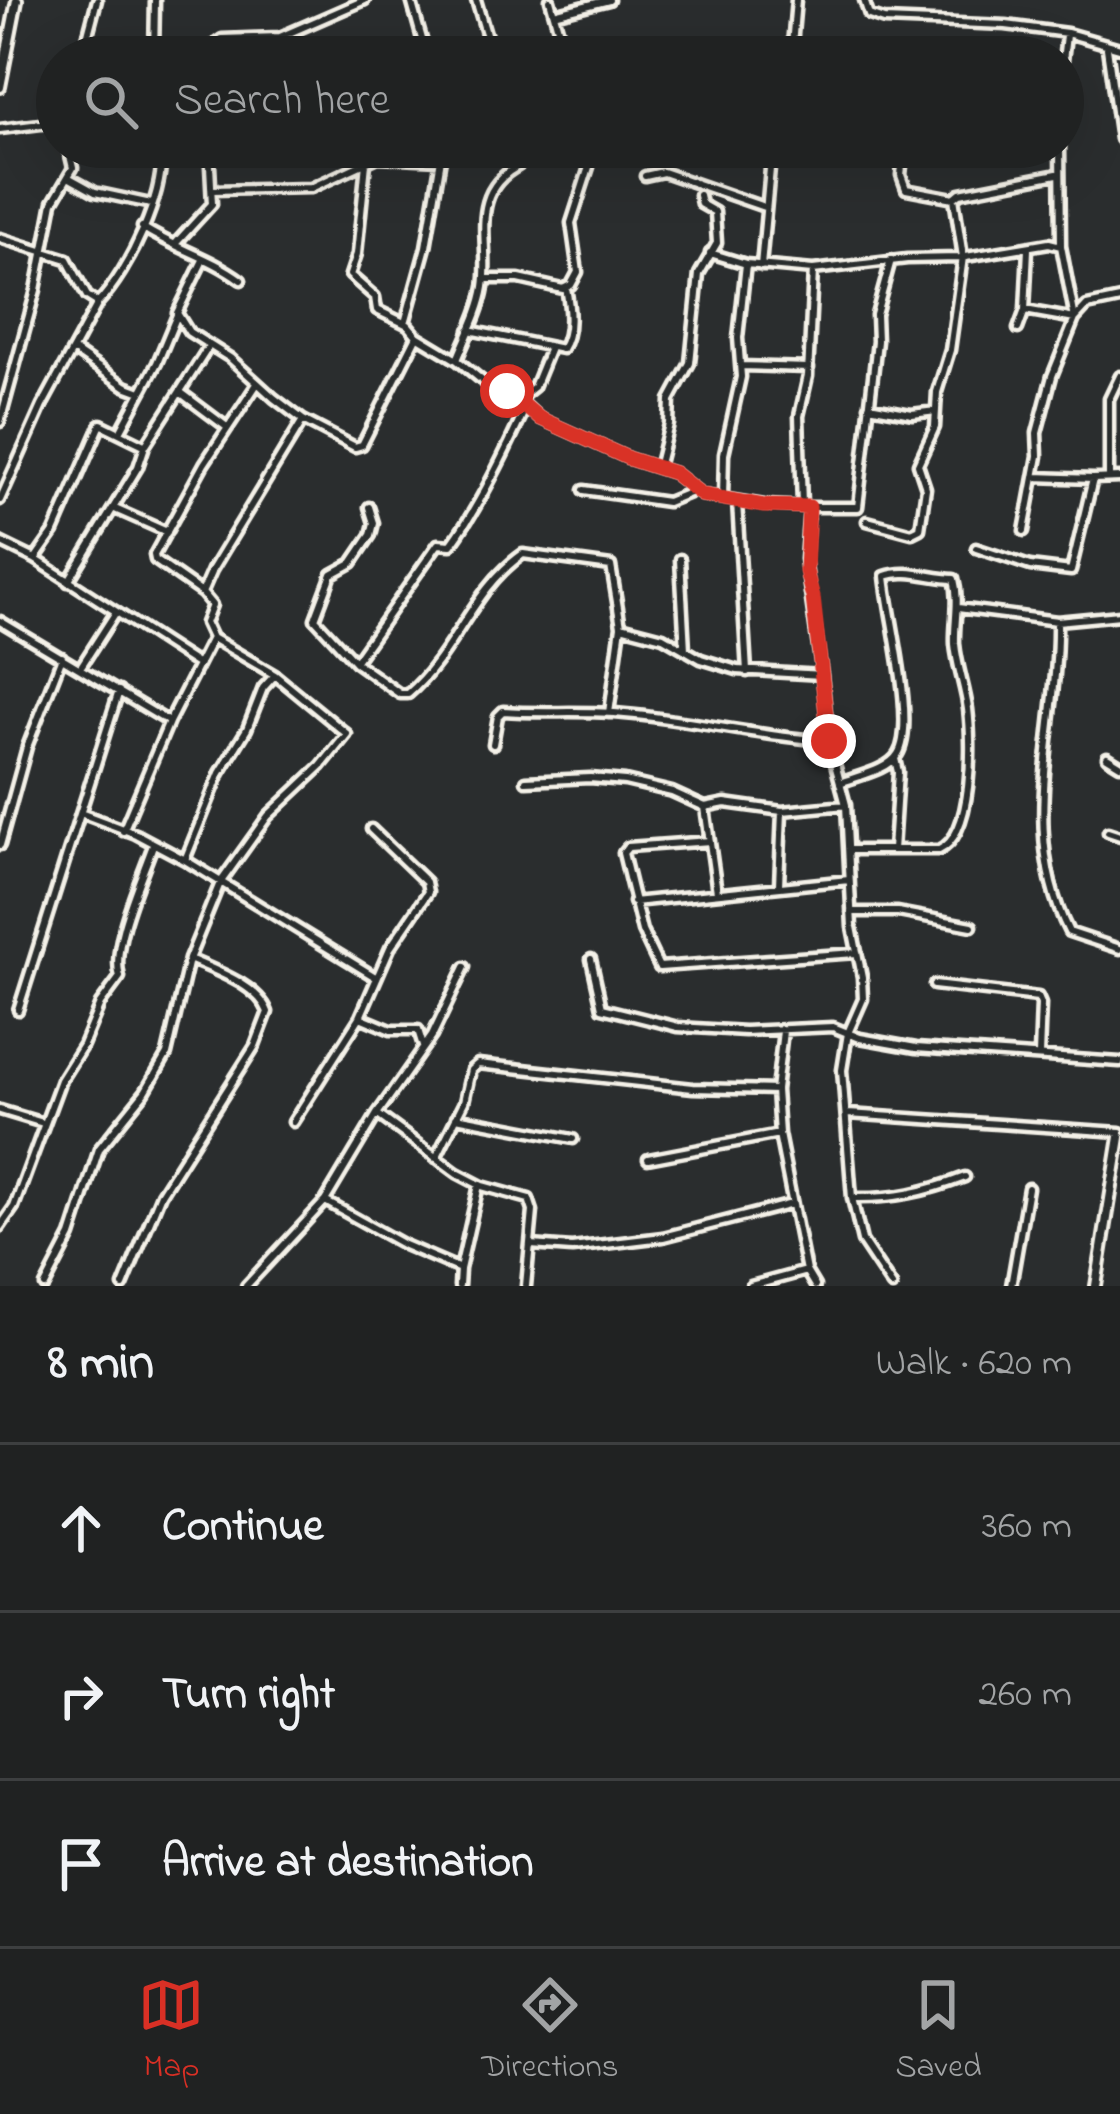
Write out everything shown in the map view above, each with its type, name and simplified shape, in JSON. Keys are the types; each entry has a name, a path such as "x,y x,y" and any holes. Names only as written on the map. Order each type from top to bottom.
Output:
{"street":[{"path":"0,88 17,0"},
{"path":"88,36 97,0"},
{"path":"154,36 155,0"},
{"path":"282,36 364,0"},
{"path":"411,0 421,36"},
{"path":"476,0 487,36"},
{"path":"550,0 560,36"},
{"path":"553,15 609,0"},
{"path":"793,36 796,0"},
{"path":"863,0 869,15 884,20 1006,25 1075,36"},
{"path":"1084,39 1120,48"},
{"path":"1107,47 1120,140"},
{"path":"0,129 36,125"},
{"path":"0,422 52,202 72,168"},
{"path":"0,500 98,303 133,258 162,168"},
{"path":"176,243 210,209 210,168"},
{"path":"212,190 311,188 355,168"},
{"path":"365,168 351,278 375,297 377,310 405,323 485,383 519,399 539,418 682,477 694,490 723,498 806,507 858,506 878,341 875,320 891,260"},
{"path":"405,323 426,248 439,168"},
{"path":"458,360 484,279 484,227 491,190 498,178 515,168"},
{"path":"469,330 550,348 566,345 570,311 566,288 578,272 571,223 589,168"},
{"path":"761,266 769,168"},
{"path":"902,168 906,190 954,198 1058,175"},
{"path":"1058,168 1061,246 1075,319"},
{"path":"645,176 658,171 764,207"},
{"path":"68,177 95,192 151,204"},
{"path":"658,468 670,400 690,363 699,274 717,237 716,214 700,204 699,195"},
{"path":"867,521 912,533 920,529 926,488 918,464 935,427 963,257 954,198"},
{"path":"142,227 203,260 216,262 242,280"},
{"path":"0,238 70,262 87,296 98,303"},
{"path":"710,254 746,264 812,270 963,257 1049,243 1061,246"},
{"path":"1018,329 1025,310 1028,248"},
{"path":"121,430 203,260"},
{"path":"723,498 722,464 741,366 738,338 746,264"},
{"path":"812,270 808,368 799,416 805,560 829,741 846,806 851,912 863,999 848,1033 842,1070 852,1198 862,1241 892,1286"},
{"path":"484,279 519,279 566,288"},
{"path":"1024,531 1035,477 1037,433 1075,319 1094,303 1120,299"},
{"path":"1025,310 1075,319"},
{"path":"177,315 189,332 230,358 303,420 355,447 362,445 417,336"},
{"path":"68,582 209,346"},
{"path":"519,399 534,387 550,348"},
{"path":"73,350 142,393"},
{"path":"741,366 808,368"},
{"path":"1109,477 1109,399 1120,376"},
{"path":"45,1286 71,1236 99,1149 145,1093 167,1054 189,959 220,883 268,816 347,734 275,675 212,638 205,623 212,605 153,558 257,384"},
{"path":"180,392 228,428"},
{"path":"869,406 912,414 937,411"},
{"path":"355,662 439,544 451,545 468,522 525,407"},
{"path":"202,593 303,420"},
{"path":"35,559 54,532 96,429 107,423 146,446"},
{"path":"1035,477 1120,478"},
{"path":"976,548 1030,566 1071,571 1093,479"},
{"path":"584,490 667,502 694,490"},
{"path":"737,500 747,672"},
{"path":"369,507 374,523 371,535 352,562 332,574 315,619 355,662 400,694 410,693 433,670 483,589 523,554 611,566 621,626 609,713"},
{"path":"114,508 167,532"},
{"path":"0,542 35,559 197,664"},
{"path":"680,559 685,650"},
{"path":"850,850 893,850 939,850 949,846 960,828 970,734 955,646 954,579 911,572 885,576 904,733 895,759 893,850"},
{"path":"958,608 1058,621 1120,615"},
{"path":"80,668 116,612"},
{"path":"1058,621 1043,806 1045,867 1069,932 1120,950"},
{"path":"1,625 169,722"},
{"path":"621,626 663,637 711,663 747,672 822,675"},
{"path":"123,831 169,722 212,638"},
{"path":"0,845 27,747 62,657"},
{"path":"185,860 220,772 247,730 262,688 275,675"},
{"path":"18,1010 119,691"},
{"path":"493,745 503,711 609,713 714,725 761,736 829,741"},
{"path":"1107,757 1120,765"},
{"path":"840,782 895,759"},
{"path":"526,781 590,778 625,782 672,792 705,807 725,803 782,811 846,806"},
{"path":"705,807 717,892"},
{"path":"779,885 782,811"},
{"path":"82,814 185,860 377,978"},
{"path":"293,1122 360,1017 390,948 428,886 370,829"},
{"path":"1108,832 1120,836"},
{"path":"710,841 628,847 623,853 633,902 659,968 856,952"},
{"path":"0,1227 14,1207 43,1123 100,1004 120,977 116,964 120,947 154,844"},
{"path":"633,902 849,880"},
{"path":"851,912 898,912 972,926"},
{"path":"123,1286 161,1193 254,1046 268,1012 265,1002 239,984 189,959"},
{"path":"592,959 600,1004 606,1011 678,1027 783,1030 818,1026 916,1048 1120,1062"},
{"path":"246,1286 326,1201 377,1114 432,1036 465,967"},
{"path":"934,985 1038,998 1039,1055"},
{"path":"360,1017 391,1030 414,1028 423,1046"},
{"path":"783,1030 776,1090 779,1134 806,1271 814,1286"},
{"path":"436,1158 471,1070 478,1064 693,1088 776,1090"},
{"path":"0,1110 43,1123"},
{"path":"377,1114 478,1185 529,1198 533,1211 526,1286"},
{"path":"846,1114 1120,1134 1096,1286"},
{"path":"456,1117 573,1139"},
{"path":"649,1159 779,1134"},
{"path":"852,1198 891,1199 965,1177"},
{"path":"459,1286 478,1185"},
{"path":"1011,1286 1028,1188"},
{"path":"326,1201 404,1245 460,1269"},
{"path":"531,1245 572,1248 663,1237 792,1204"},
{"path":"751,1286 806,1271"}],"route":[{"path":"507,391 539,418 630,459 674,473 702,495 764,506 809,507 806,571 829,741"}]}
